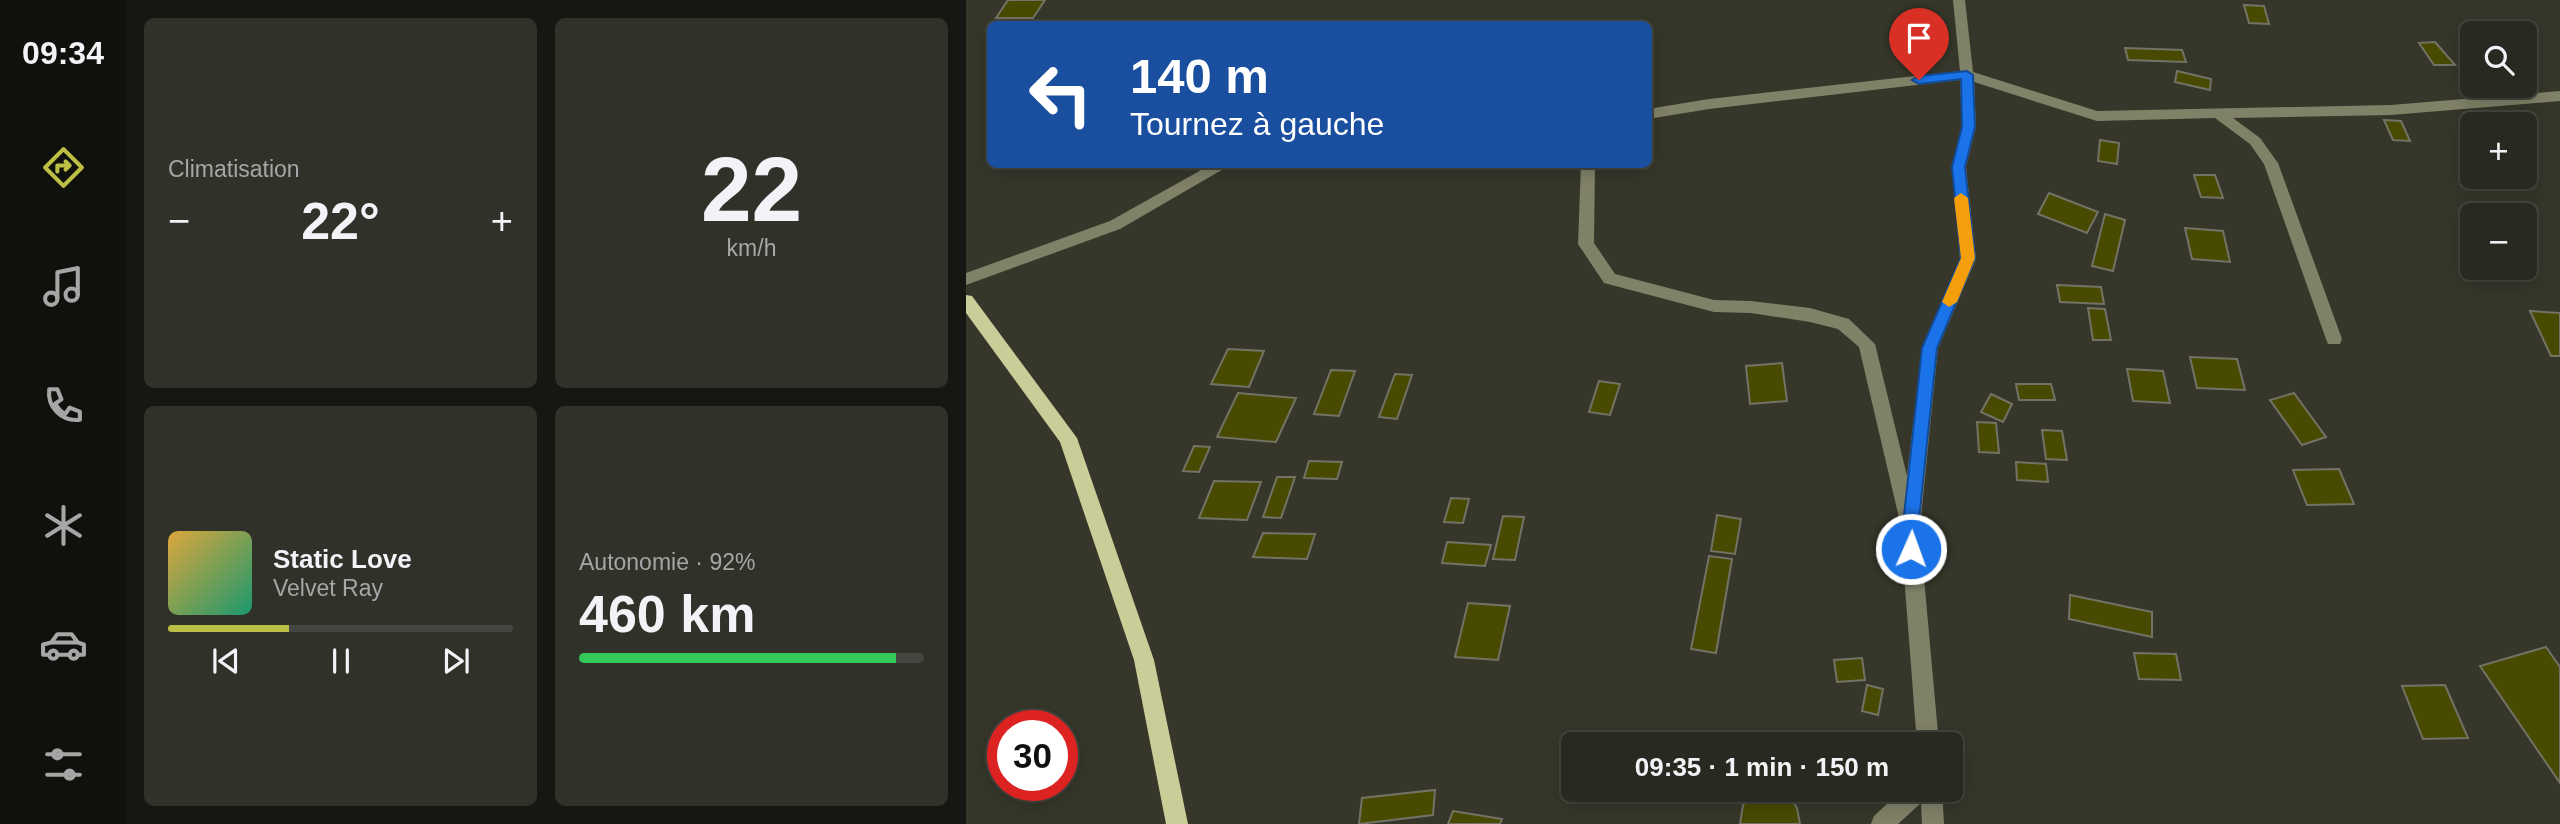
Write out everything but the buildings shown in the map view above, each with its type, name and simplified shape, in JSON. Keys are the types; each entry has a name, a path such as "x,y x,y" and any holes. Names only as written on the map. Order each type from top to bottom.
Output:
{"main road":[{"path":"966,301 1068,438 1144,660 1177,824"}],"street":[{"path":"1909,522 1912,524 1930,348 1968,258 1959,167 1969,127 1959,0"},
{"path":"1652,113 1709,104 1967,75 2097,116 2391,110 2560,96"},
{"path":"2216,113 2255,141 2271,163 2334,339"},
{"path":"966,279 1115,225 1218,168"},
{"path":"1588,168 1586,244 1611,279 1714,306 1751,307 1821,318 1843,324 1867,344 1909,522 1927,732"},
{"path":"1882,824 1905,802"},
{"path":"1932,802 1933,824"}],"slow traffic":[{"path":"1949,302 1968,258 1961,198"}],"route":[{"path":"1911,549 1909,522 1912,524 1930,348 1968,258 1959,167 1969,127 1967,75 1919,80"}]}
